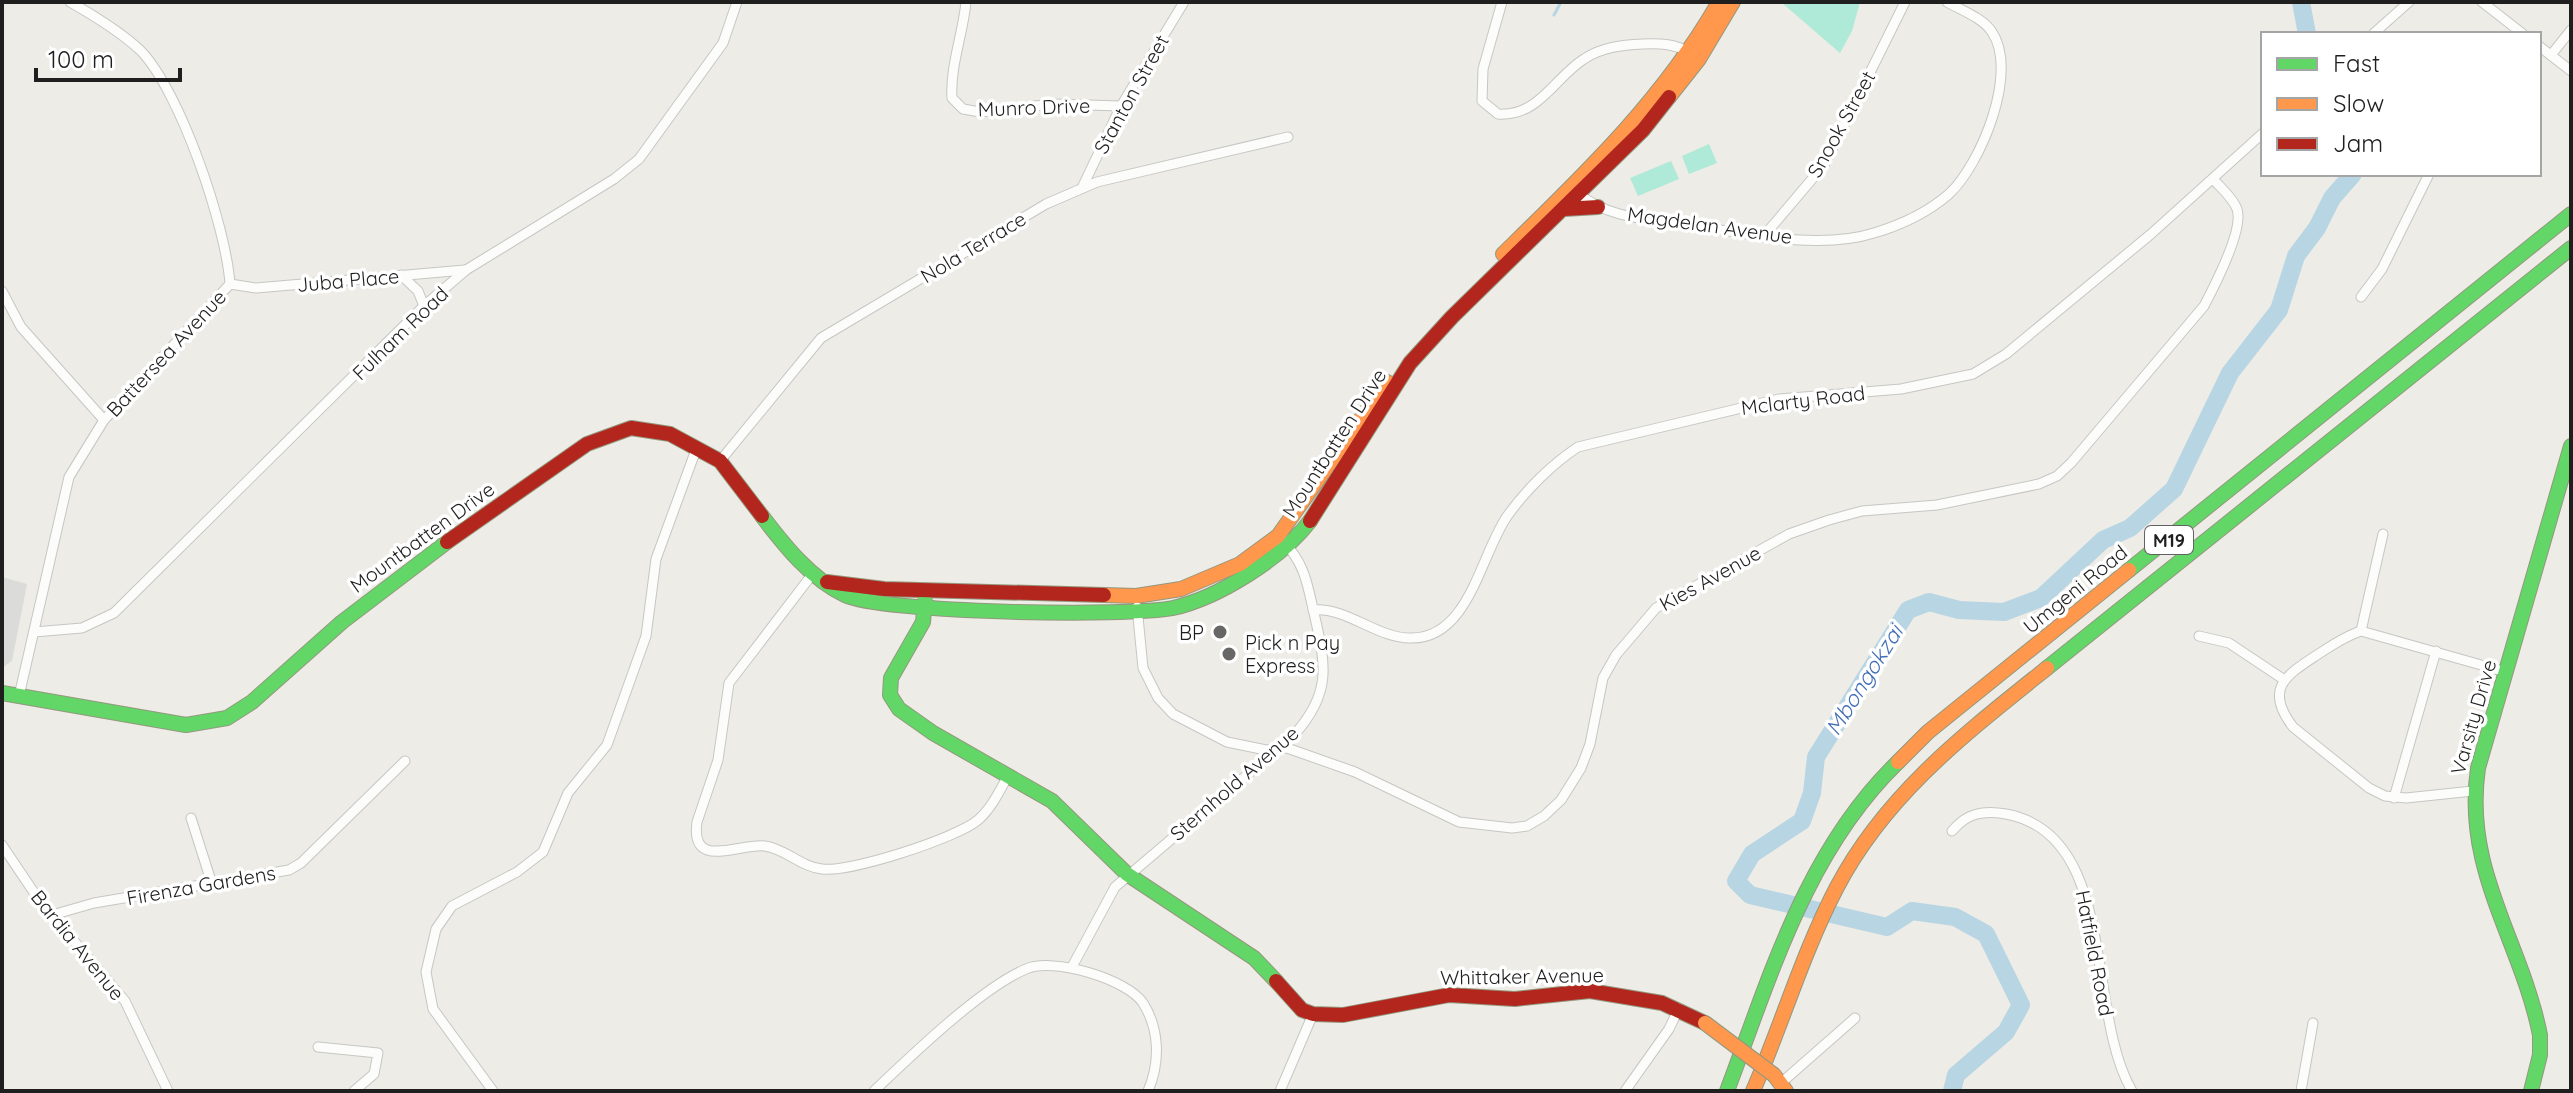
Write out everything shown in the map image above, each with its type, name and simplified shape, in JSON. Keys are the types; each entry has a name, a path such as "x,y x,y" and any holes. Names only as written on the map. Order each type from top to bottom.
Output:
{"main road":[{"name":"Mountbatten Drive","path":"1695,56 1719,2"},
{"name":"Mountbatten Drive","path":"2,693 186,725 227,718 252,702 395,580 587,444 631,428 670,434 720,461 790,553 844,595 860,600 925,607 1138,612 1172,608 1215,585 1265,564 1406,356 1449,307 1643,130 1733,2"},
{"name":"Mountbatten Drive","path":"1282,541 1330,494 1418,354 1564,209 1576,190"},
{"path":"1564,209 1598,207"},
{"name":"Umgeni Road","path":"1727,1091 1801,897 1824,854 1851,815 1888,771 1928,732 2571,214"},
{"name":"M19","path":"1753,1091 1824,912 1881,817 1946,749 2571,248"},
{"name":"Varsity Drive","path":"2531,1091 2540,1057 2539,1032 2477,848 2472,817 2473,791 2571,446"},
{"name":"Mountbatten Drive","path":"827,582 926,590 1136,596 1215,585"},
{"path":"926,590 923,622 891,678 893,702 933,733 1052,801 1127,874 1243,949 1291,1001 1313,1014"},
{"name":"Whittaker Avenue","path":"1313,1014 1343,1015 1449,995 1515,999 1590,991 1679,1008 1705,1023 1780,1083"}],"street":[{"name":"Battersea Avenue","path":"19,696 41,587 69,477 104,420 230,284 223,244 190,140 161,80 140,51 70,2"},
{"name":"Fulham Road","path":"34,632 82,628 114,613 424,306 466,270 614,179 639,159 723,43 737,2"},
{"name":"Munro Drive","path":"966,2 963,37 951,78 952,98 963,109 980,112 1053,104 1121,106"},
{"name":"Stanton Street","path":"1082,188 1121,106 1184,2"},
{"path":"1502,2 1480,85 1482,101 1498,114 1520,111 1533,104 1550,93 1583,59 1600,50 1657,43 1678,46 1695,56"},
{"name":"Snook Street","path":"1763,237 1824,165 1905,2"},
{"name":"Magdelan Avenue","path":"1576,190 1598,207 1643,218 1763,237 1836,239 1871,234 1907,222 1937,204 1960,183 1978,151 2003,67 1991,30 1947,2"},
{"path":"2375,32 2409,2"},
{"path":"2482,2 2520,32"},
{"path":"2551,55 2571,30"},
{"path":"2541,48 2571,71"},
{"name":"Mclarty Road","path":"1313,610 1329,609 1410,639 1433,634 1454,617 1463,603 1507,515 1562,457 1578,447 1779,399 1901,389 1973,374 2006,354 2261,135"},
{"name":"Nola Terrace","path":"720,461 821,338 1046,204 1082,188 1288,137"},
{"path":"2361,297 2382,269 2428,176"},
{"name":"Kies Avenue","path":"1136,596 1143,668 1158,698 1173,714 1227,742 1266,750 1279,748 1355,772 1459,822 1512,828 1527,826 1561,800 1581,768 1590,744 1603,678 1616,655 1656,608 1801,529 1862,511 1937,505 2039,484 2071,463 2204,306 2214,287 2239,223 2234,202 2213,179"},
{"name":"Juba Place","path":"230,284 256,288 466,270"},
{"path":"401,275 418,291 424,306"},
{"path":"2,291 21,327 104,420"},
{"path":"493,1091 441,1025 427,990 427,959 436,929 445,912 517,872 543,852 568,793 607,745 646,636 656,559 697,447"},
{"path":"2361,631 2383,534"},
{"name":"Sternhold Avenue","path":"1073,965 1103,904 1127,874 1279,748 1308,719 1323,685 1324,655 1305,570 1282,541"},
{"path":"814,572 729,683 718,760 695,833 700,846 710,852 769,847 823,870 857,865 975,823 1009,774"},
{"path":"2473,791 2394,798 2369,788 2293,727 2279,701 2283,679 2348,635 2361,631 2506,672"},
{"path":"2199,636 2229,643 2283,679"},
{"path":"2394,798 2436,651"},
{"name":"Firenza Gardens","path":"52,915 94,903 271,875 301,863 405,761"},
{"name":"Hatfield Road","path":"1952,831 1963,819 1982,813 2023,817 2048,832 2068,854 2085,895 2114,1055 2132,1091"},
{"path":"191,818 212,884"},
{"name":"Bardia Avenue","path":"2,845 52,915 125,1001 168,1091"},
{"path":"874,1091 1009,977 1041,964 1073,965 1133,993 1142,1002 1158,1051 1148,1091"},
{"path":"1625,1091 1669,1029 1679,1008"},
{"path":"1280,1091 1313,1014"},
{"name":"Whittaker Avenue","path":"1780,1083 1855,1018"},
{"path":"2301,1091 2313,1023"},
{"path":"318,1047 378,1053 374,1074 354,1091"}],"shaded area":[{"path":"2,577 27,584 12,661 2,668"}],"green space":[{"path":"1781,2 1860,2 1852,31 1840,53"},
{"path":"1709,144 1717,163 1689,174 1682,156"},
{"path":"1671,161 1679,179 1638,196 1630,178"}],"waterway":[{"path":"1554,15 1561,2"},
{"name":"Mbongokzai","path":"2301,2 2307,32"},
{"name":"Mbongokzai","path":"1952,1091 1956,1075 2006,1032 2021,1005 1986,934 1955,917 1912,911 1887,927 1750,895 1736,881 1752,854 1802,821 1812,793 1816,757 1908,610 1929,602 1959,610 2004,612 2041,598 2103,540 2130,528 2174,489 2230,373 2279,310 2296,256 2317,228 2332,198 2351,176"}],"traffic: fast":[{"path":"2129,570 2571,214"},
{"path":"2047,668 2571,248"},
{"path":"2531,1091 2540,1055 2540,1035 2531,1000 2486,873 2476,805 2478,768 2571,446"},
{"path":"762,516 810,571 845,595 906,606 1060,613 1148,611 1191,603 1248,575 1283,549 1310,521"},
{"path":"2,693 186,725 227,718 252,702 342,622 447,542"},
{"path":"925,601 923,622 891,678 890,695 899,709 933,733 1052,801 1127,874 1254,958 1276,981"},
{"path":"1727,1091 1776,959 1815,875 1866,797 1898,762"}],"traffic: slow":[{"path":"1503,254 1620,136 1673,72 1719,2"},
{"path":"1669,97 1699,59 1733,2"},
{"path":"1104,595 1136,596 1181,589 1240,564 1278,536 1387,382"},
{"path":"1898,762 1928,732 2129,570"},
{"path":"1753,1091 1814,937 1837,887 1857,854 1879,823 1930,767 2047,668"},
{"path":"1705,1023 1774,1075"},
{"path":"1774,1075 1786,1091"}],"traffic: jam":[{"path":"1310,521 1410,363 1452,317 1643,130 1669,97"},
{"path":"1564,209 1598,207"},
{"path":"447,542 587,444 631,428 670,434 720,461 762,516"},
{"path":"827,582 884,589 1104,595"},
{"path":"1276,981 1302,1010 1313,1014 1343,1015 1449,995 1515,999 1590,991 1662,1003 1705,1023"}],"place":[{"name":"BP","path":"1220,632"},
{"name":"Pick n Pay Express","path":"1229,654"}]}
